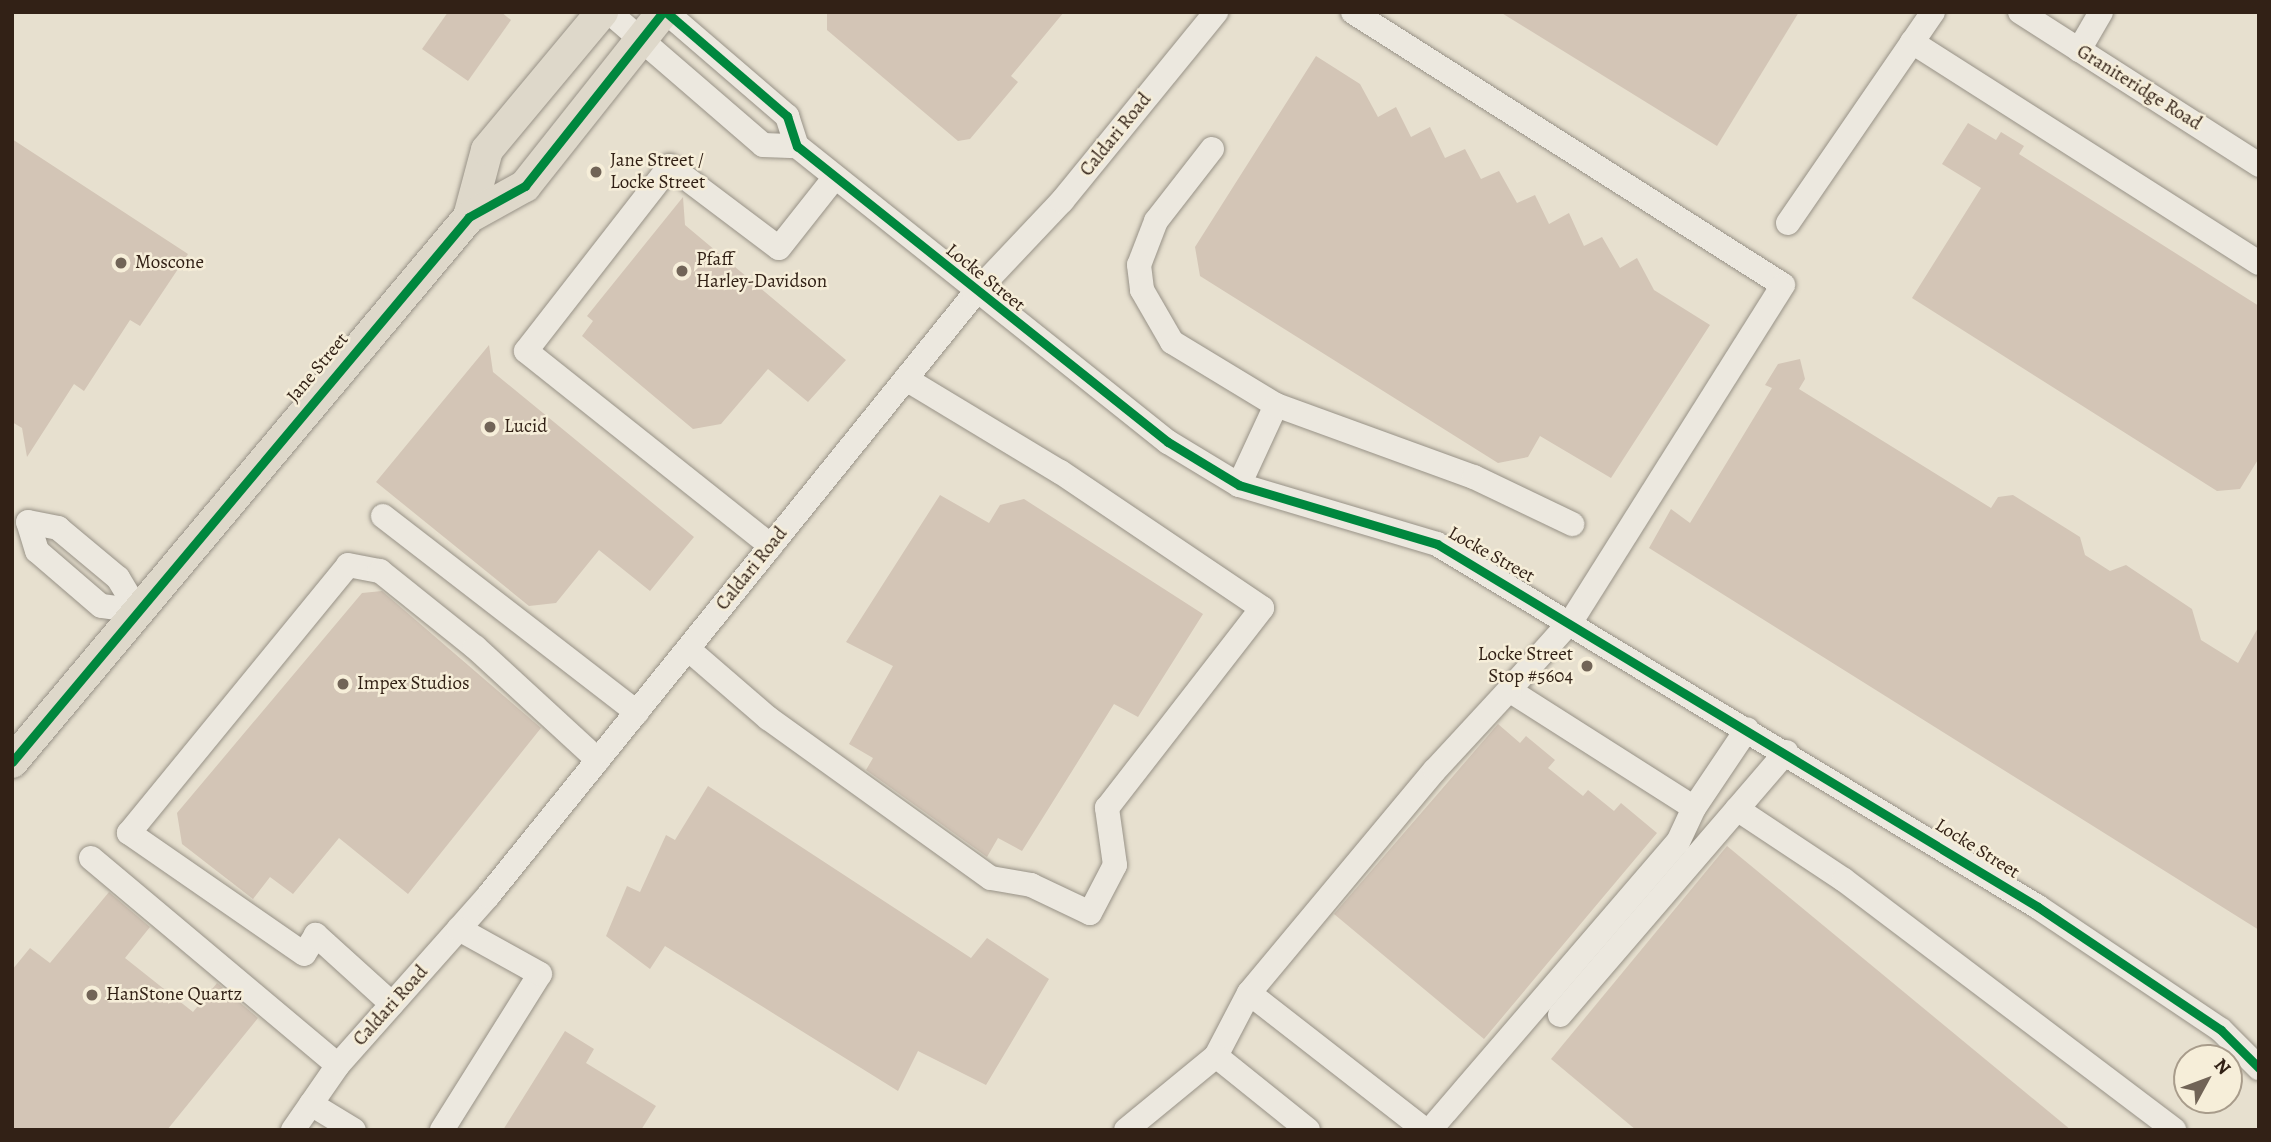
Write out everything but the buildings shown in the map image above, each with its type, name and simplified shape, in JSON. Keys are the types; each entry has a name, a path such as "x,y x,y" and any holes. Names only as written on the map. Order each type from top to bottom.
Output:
{"main road":[{"name":"Jane Street","path":"469,217 486,150 602,12"},
{"name":"Jane Street","path":"12,762 469,217 525,186 665,12"}],"street":[{"path":"609,12 638,43 763,145 797,146"},
{"name":"Locke Street","path":"665,12 787,116 797,146 975,293 1168,442 1239,485 1437,544 1571,621 2050,915 2221,1030 2259,1068"},
{"name":"Caldari Road","path":"293,1130 338,1065 459,929 975,293 1062,201 1216,12"},
{"path":"1126,1130 1216,1056 1249,993 1435,770 1571,621 1783,285 1353,12"},
{"path":"1788,223 1933,12"},
{"name":"Graniteridge Road","path":"2020,12 2259,165"},
{"path":"2079,50 2101,12"},
{"path":"1912,42 2259,263"},
{"path":"1212,149 1156,221 1139,265 1142,289 1172,342 1276,405 1474,477 1572,524"},
{"path":"771,546 526,351 670,166 779,248 835,177"},
{"path":"688,649 768,718 991,878 1031,885 1090,913 1115,865 1107,808 1262,608 1060,472 906,379"},
{"path":"1239,485 1276,405"},
{"path":"383,516 637,712"},
{"path":"392,1004 316,935 304,954 130,833 348,565 380,571 475,647 598,760"},
{"path":"1509,690 1694,808"},
{"path":"1430,1130 1678,842 1694,808 1747,729"},
{"path":"1560,1015 1786,752"},
{"path":"1737,810 1844,880 2174,1130"},
{"path":"91,858 338,1065"},
{"path":"442,1130 540,974 459,929"},
{"path":"1249,993 1425,1130"},
{"path":"1216,1056 1308,1130"},
{"path":"311,1104 355,1130"}],"cycle path":[{"path":"12,762 469,217 525,186 663,12"},
{"path":"666,12 787,116 797,146 1168,442 1239,485 1437,544 2038,907 2221,1030 2259,1068"}],"place":[{"name":"Jane Street / Locke Street","path":"596,172"},
{"name":"Moscone","path":"121,263"},
{"name":"Pfaff Harley-Davidson","path":"682,271"},
{"name":"Lucid","path":"490,427"},
{"name":"Locke Street Stop #5604","path":"1587,666"},
{"name":"Impex Studios","path":"343,684"},
{"name":"HanStone Quartz","path":"92,995"}]}
